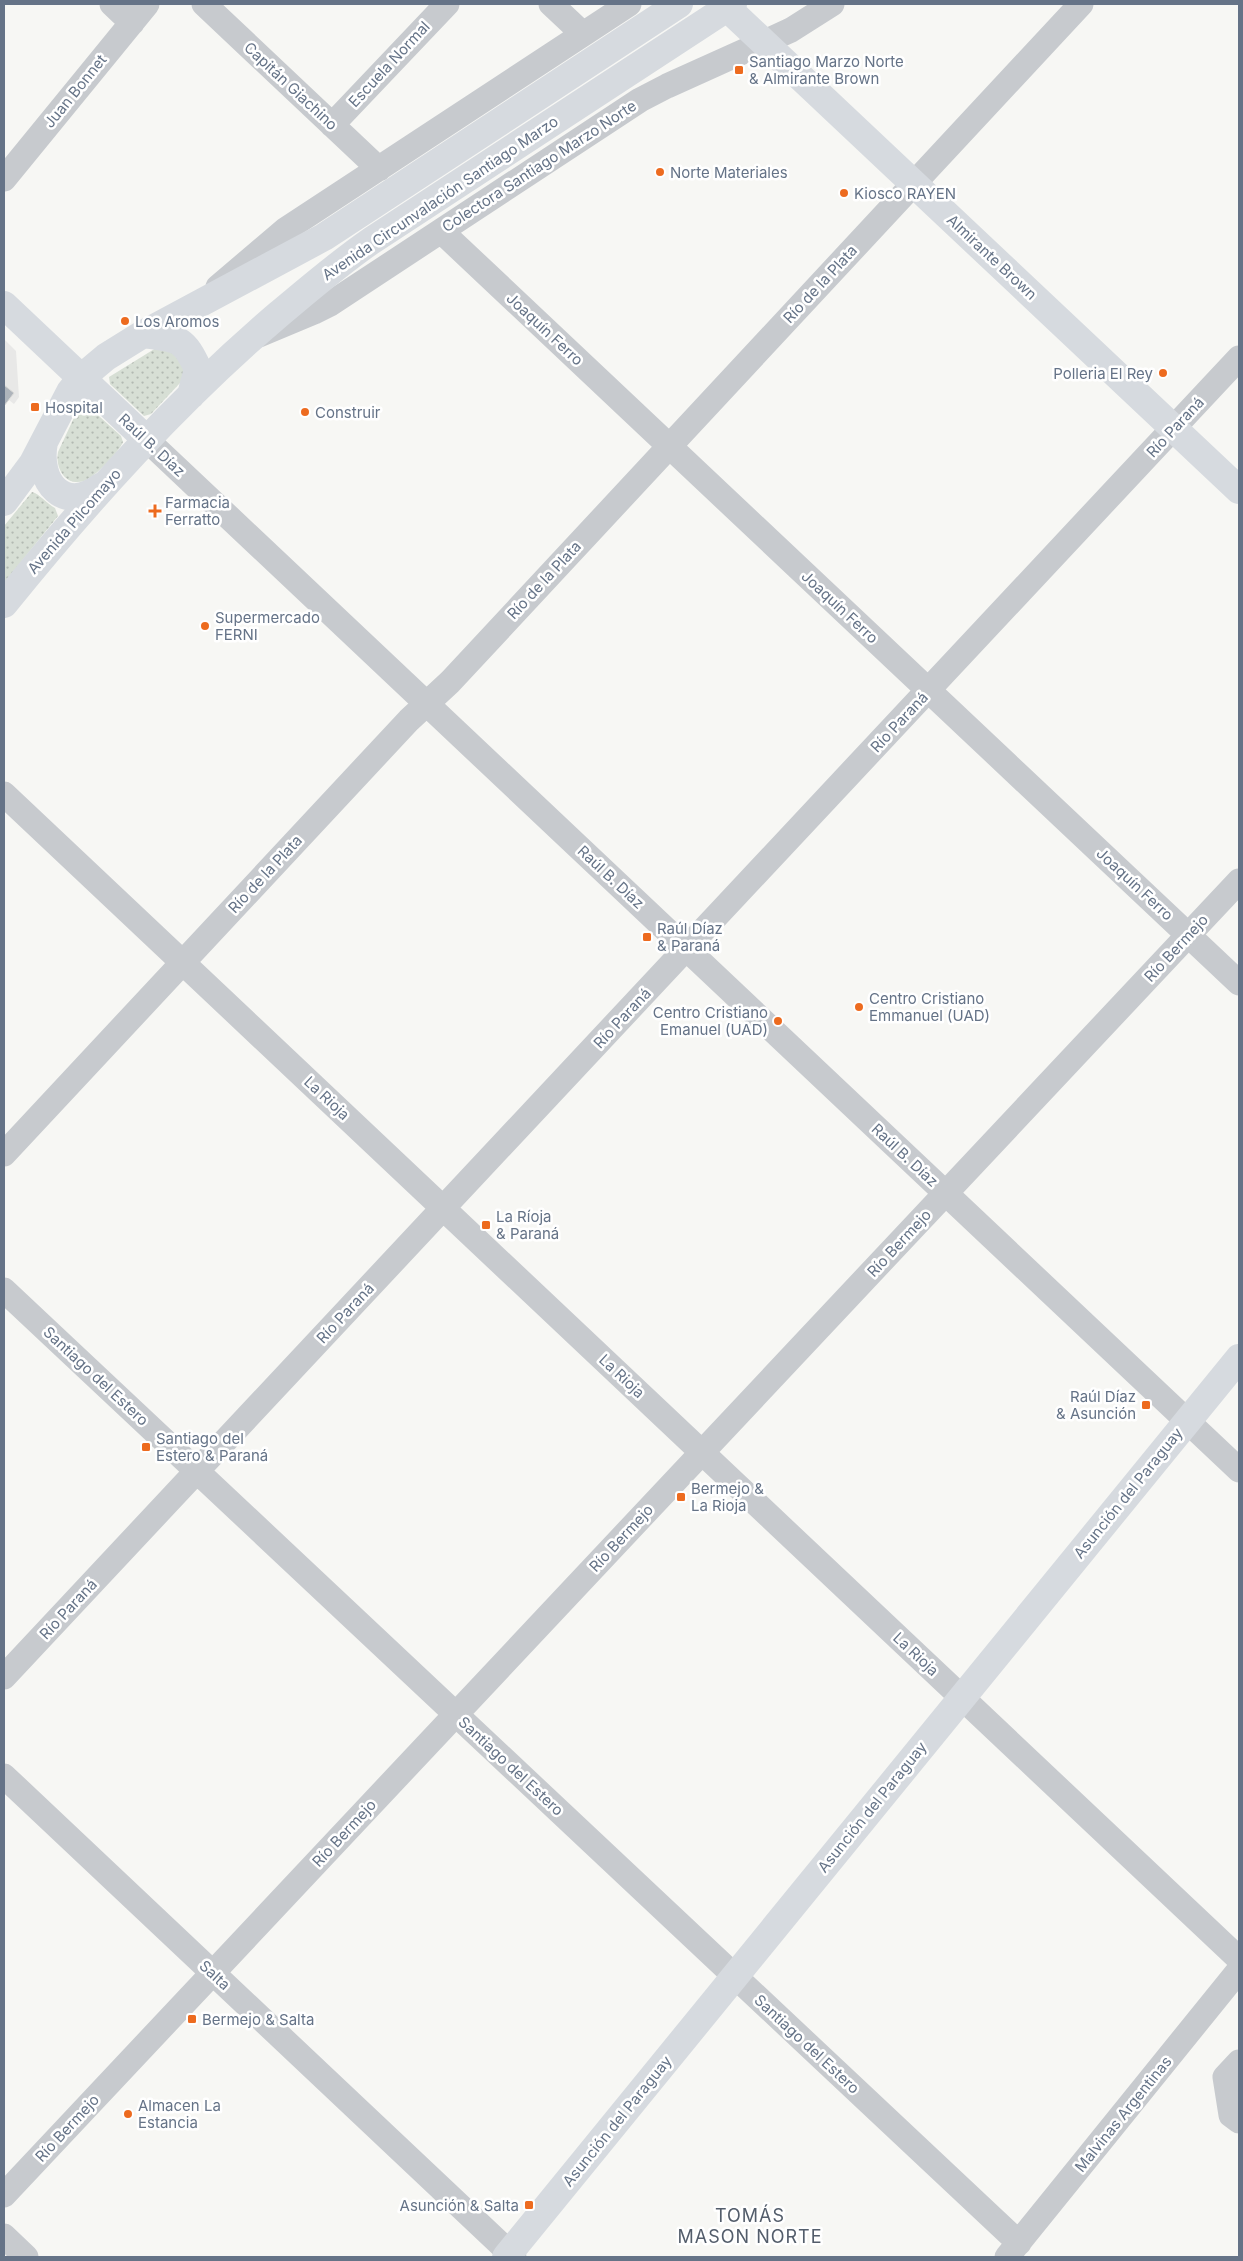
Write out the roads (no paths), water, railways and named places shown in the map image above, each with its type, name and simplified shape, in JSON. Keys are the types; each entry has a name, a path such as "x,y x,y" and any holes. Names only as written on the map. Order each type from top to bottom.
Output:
{"main road":[{"name":"Avenida Circunvalación Santiago Marzo","path":"81,378 106,357 143,334 324,237 679,4"},
{"name":"Avenida Circunvalación Santiago Marzo","path":"147,440 252,337 357,251 728,5"},
{"name":"Almirante Brown","path":"728,5 764,43 1239,490"},
{"name":"Raúl B. Díaz","path":"4,305 147,440"},
{"path":"143,334 176,339 190,352 198,369 191,395"},
{"path":"4,502 24,476 44,442 60,408 81,378"},
{"name":"Avenida Pilcomayo","path":"4,604 105,484 147,440"},
{"path":"44,442 42,457 44,474 52,487 59,493 80,497 91,493 105,484"},
{"name":"Asunción del Paraguay","path":"510,2256 735,1976 1239,1358"}],"street":[{"path":"112,4 139,13"},
{"name":"Capitán Giachino","path":"204,4 379,169"},
{"name":"Escuela Normal","path":"332,125 446,4"},
{"path":"551,4 583,34"},
{"path":"198,305 278,236 630,4"},
{"name":"Colectora Santiago Marzo Norte","path":"252,337 330,304 640,100 798,26 832,4"},
{"name":"Río de la Plata","path":"4,1154 409,720 450,682 1081,4"},
{"name":"Juan Bonnet","path":"4,179 139,13"},
{"name":"Joaquín Ferro","path":"441,231 1239,983"},
{"name":"Río Paraná","path":"4,1677 1239,358"},
{"name":"Raúl B. Díaz","path":"147,440 1239,1470"},
{"name":"La Rioja","path":"4,794 1239,1959"},
{"name":"Río Bermejo","path":"4,2195 1239,881"},
{"name":"Santiago del Estero","path":"4,1290 735,1976 1013,2250"},
{"name":"Salta","path":"4,1776 510,2256"},
{"name":"Malvinas Argentinas","path":"1013,2250 1239,1970"},
{"path":"1239,2062 1226,2077 1231,2115 1239,2121"},
{"path":"4,2236 26,2257"}],"place":[{"name":"Santiago Marzo Norte & Almirante Brown","path":"739,70"},
{"name":"Norte Materiales","path":"660,172"},
{"name":"Kiosco RAYEN","path":"844,193"},
{"name":"Los Aromos","path":"125,321"},
{"name":"Polleria El Rey","path":"1163,373"},
{"name":"Hospital","path":"35,407"},
{"name":"Construir","path":"305,412"},
{"name":"Farmacia Ferratto","path":"155,511"},
{"name":"Supermercado FERNI","path":"205,626"},
{"name":"Raúl Díaz & Paraná","path":"647,937"},
{"name":"Centro Cristiano Emmanuel (UAD)","path":"859,1007"},
{"name":"Centro Cristiano Emanuel (UAD)","path":"778,1021"},
{"name":"La Ríoja & Paraná","path":"486,1225"},
{"name":"Raúl Díaz & Asunción","path":"1146,1405"},
{"name":"Santiago del Estero & Paraná","path":"146,1447"},
{"name":"Bermejo & La Rioja","path":"681,1497"},
{"name":"Bermejo & Salta","path":"192,2019"},
{"name":"Almacen La Estancia","path":"128,2114"},
{"name":"Asunción & Salta","path":"529,2205"}],"district":[{"name":"TOMÁS MASON NORTE","path":"750,2225"}]}
